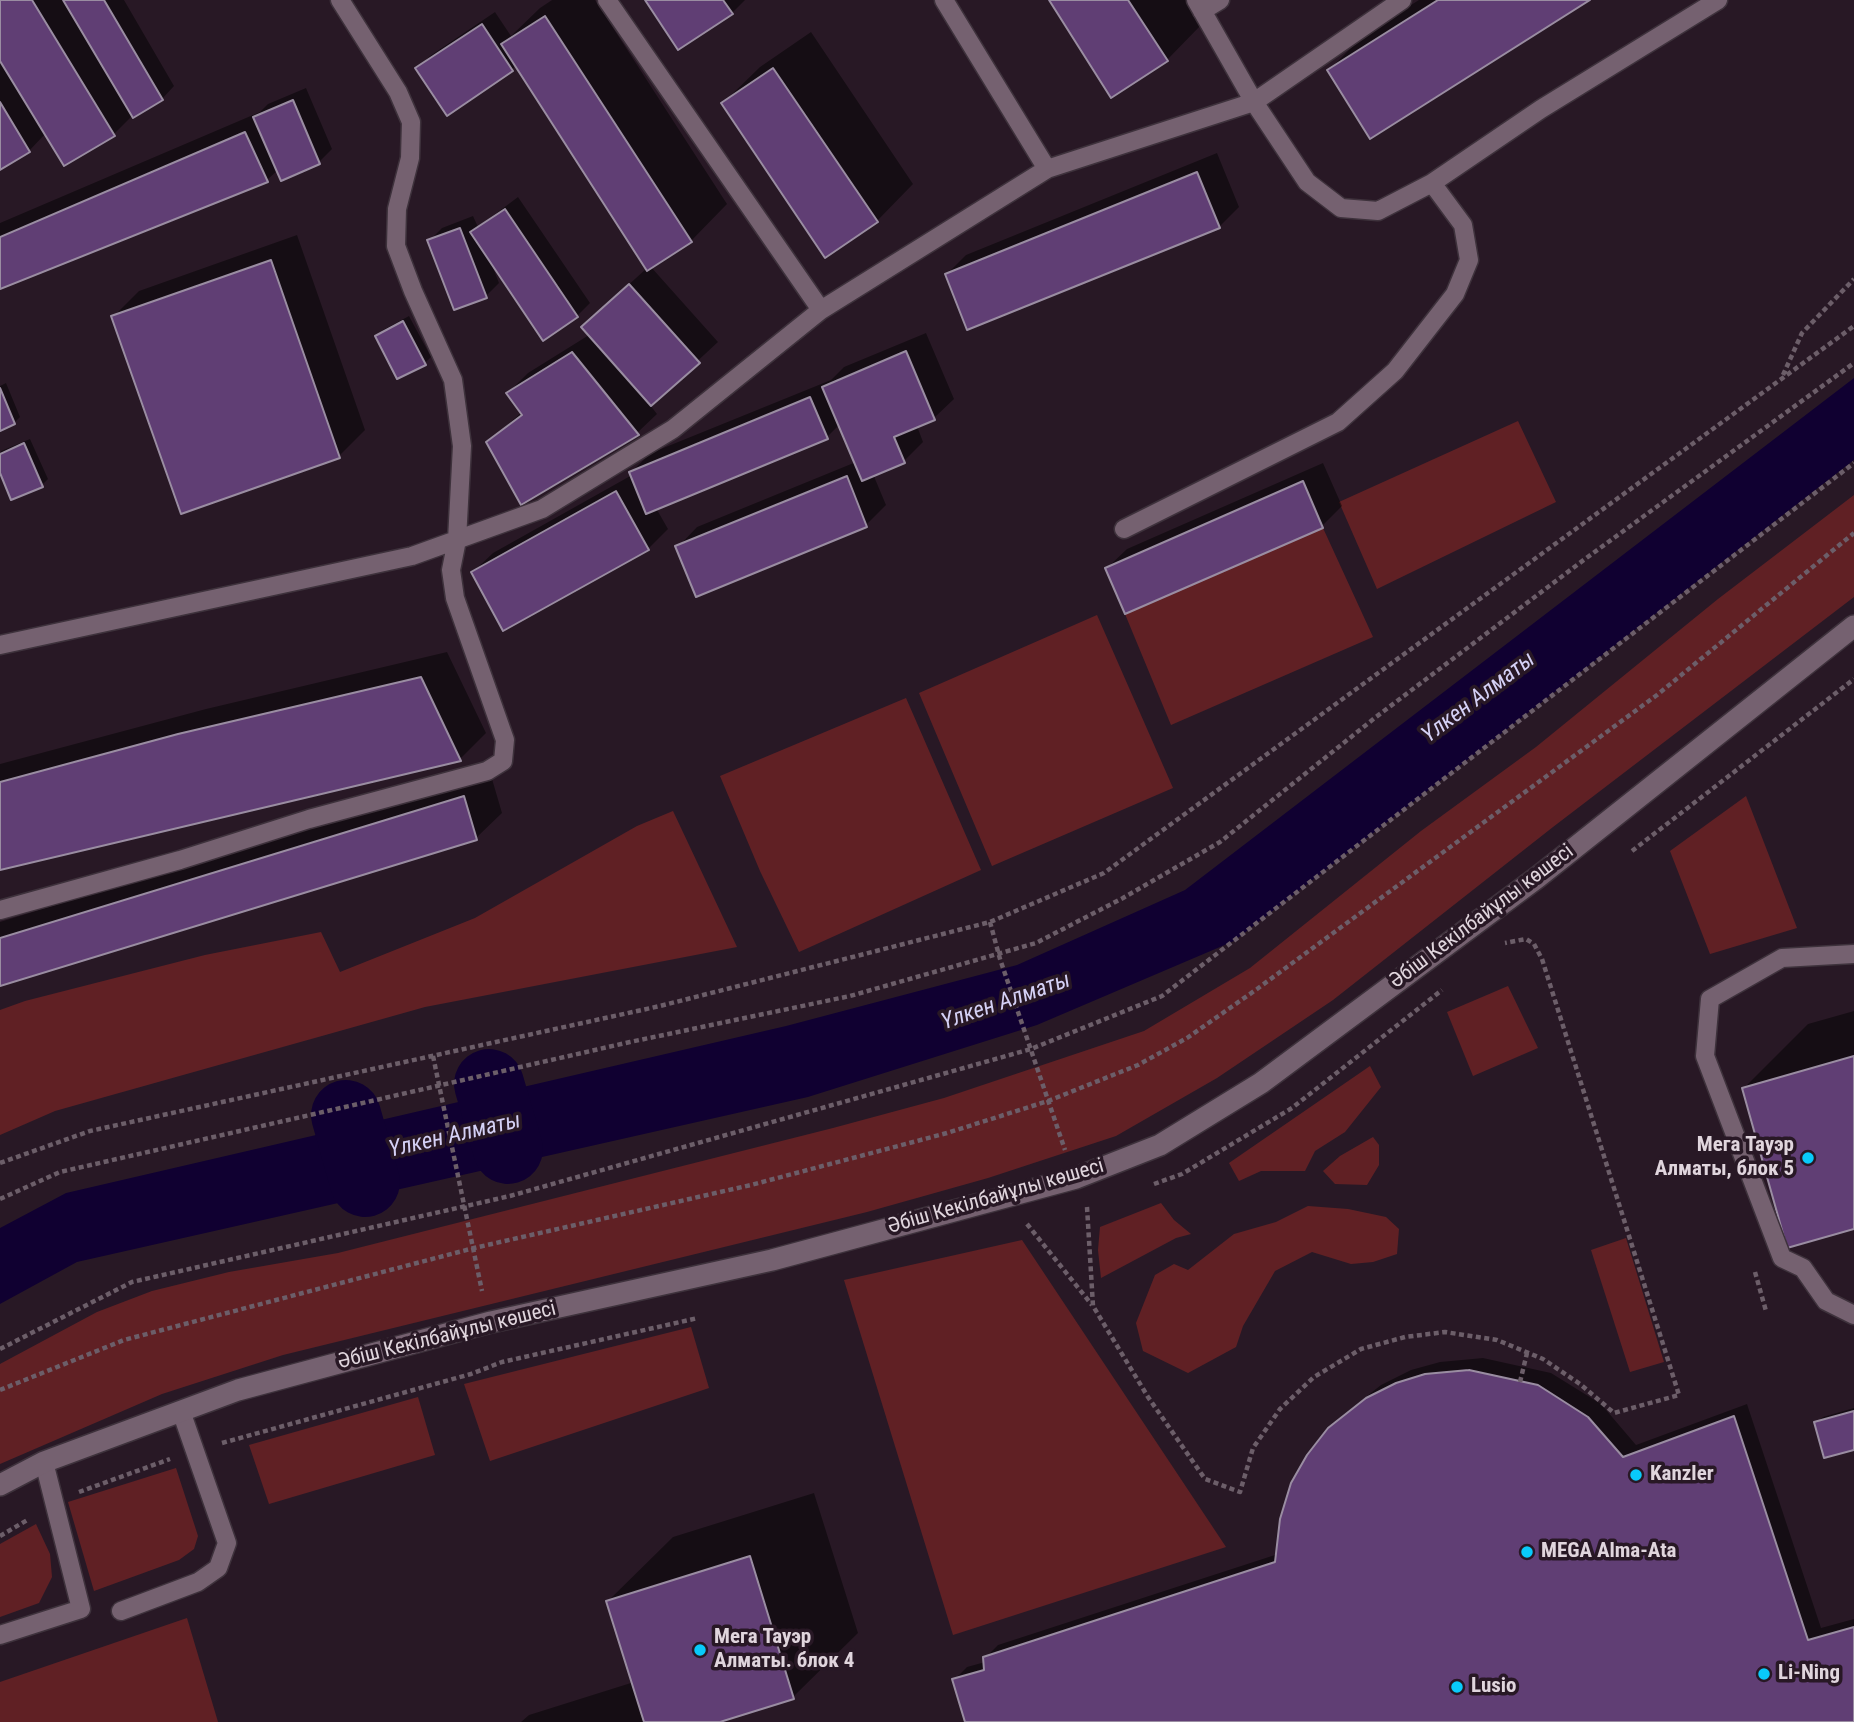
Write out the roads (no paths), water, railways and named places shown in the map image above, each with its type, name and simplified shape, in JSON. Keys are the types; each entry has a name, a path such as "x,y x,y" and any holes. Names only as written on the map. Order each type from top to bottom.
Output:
{"street":[{"name":"Әбіш Кекілбайұлы көшесі","path":"0,1485 44,1462 238,1390 491,1322 772,1260 1076,1178 1160,1145 1261,1083 1538,877 1854,626"}],"lane":[{"path":"0,910 180,860 309,819 487,771 503,761 505,740 455,598 451,570 457,540 462,446 453,380 396,246 397,209 410,158 411,122 398,92 340,0"},
{"path":"607,0 821,310"},
{"path":"944,0 1047,169"},
{"path":"1220,0 1199,5 1254,102 1307,182 1340,208 1378,211 1432,183 1541,109 1718,0"},
{"path":"0,645 412,556 542,509 673,429 821,310 1047,169 1254,102 1402,0"},
{"path":"1124,529 1339,422 1395,371 1455,294 1469,260 1463,225 1432,183"},
{"path":"1854,954 1782,958 1710,999 1705,1056 1782,1258 1803,1268 1826,1301 1854,1315"},
{"path":"121,1611 198,1582 218,1568 226,1543 181,1411"},
{"path":"0,1635 82,1609 44,1462"}],"water":[{"name":"Үлкен Алматы","path":"1854,378 1854,460 1234,941 1037,1025 808,1097 77,1262 0,1304 0,1228 66,1193 786,1026 1017,965 1185,890"}],"waterway":[{"name":"Үлкен Алматы","path":"489,1084 508,1149"},
{"path":"346,1115 365,1182"}],"place":[{"name":"Мега Тауэр Алматы, блок 5","path":"1808,1158"},
{"name":"Kanzler","path":"1636,1475"},
{"name":"MEGA Alma-Ata","path":"1527,1552"},
{"name":"Мега Тауэр Алматы. блок 4","path":"700,1650"},
{"name":"Li-Ning","path":"1764,1674"},
{"name":"Lusio","path":"1457,1687"}]}
